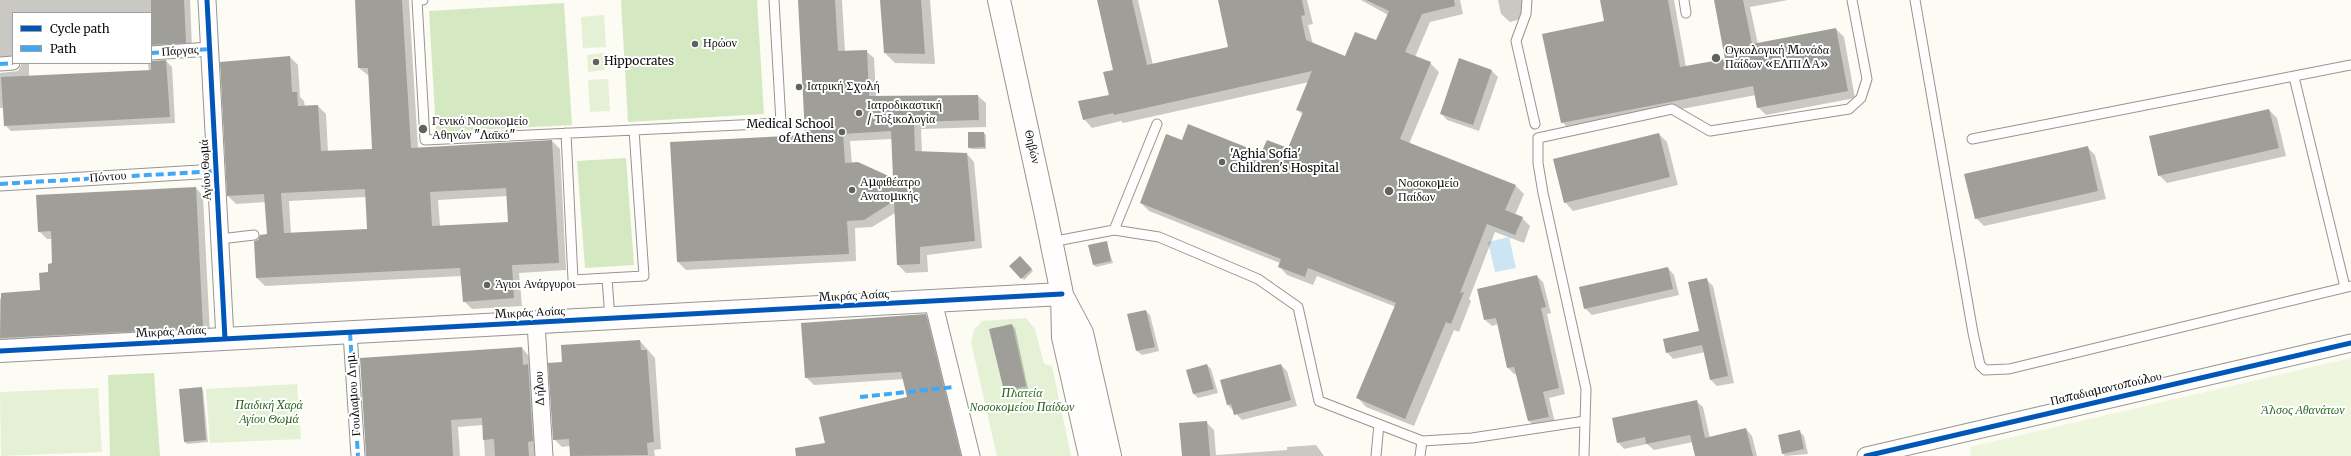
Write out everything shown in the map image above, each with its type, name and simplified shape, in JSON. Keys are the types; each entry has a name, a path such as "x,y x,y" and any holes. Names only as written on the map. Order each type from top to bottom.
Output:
{"street":[{"name":"Αγίου Θωμά","path":"207,0 225,339"},
{"name":"Θηβών","path":"999,0 1062,294 1063,337 1090,456"},
{"name":"Πάργας","path":"152,53 210,49"},
{"path":"0,64 12,63"},
{"name":"Πόντου","path":"0,184 216,171"},
{"name":"Θηβών","path":"1062,294 1082,334 1110,456"},
{"name":"Μικράς Ασίας","path":"0,351 1062,294"},
{"path":"933,301 971,456"},
{"name":"Δήλου","path":"536,323 544,456"},
{"name":"Γουλιαμου Δημ.","path":"350,333 358,456"},
{"name":"Παπαδιαμαντοπούλου","path":"1866,456 2351,343"}],"lane":[{"path":"423,0 417,0 425,140 781,123 774,0"},
{"path":"1527,0 1526,14 1516,41 1536,131 1538,163 1543,193 1586,389 1584,456"},
{"path":"1684,0 1686,13"},
{"path":"1536,131 1672,109 1710,131 1849,108 1862,98 1867,79 1852,0"},
{"path":"1915,0 1973,332 1980,365 1985,370 2009,369 2348,287 2294,77"},
{"path":"1972,139 2351,65"},
{"path":"1114,230 1157,124"},
{"path":"566,133 574,280 644,276 634,130"},
{"path":"1050,242 1114,230 1159,237 1258,279 1298,307 1320,401 1422,441 1472,438 1585,421"},
{"path":"220,239 254,235"},
{"path":"607,278 610,318"},
{"path":"1376,456 1379,424"},
{"path":"1420,456 1422,441"}],"green space":[{"path":"621,0 757,0 764,114 628,122"},
{"path":"564,3 572,125 436,132 429,11"},
{"path":"604,15 606,47 583,48 581,17"},
{"path":"604,53 605,70 588,72 587,55"},
{"path":"608,79 610,111 590,112 588,80"},
{"path":"626,158 634,265 585,268 577,161"},
{"name":"Πλατεία Νοσοκομείου Παίδων","path":"1026,318 1035,329 1044,364 1052,366 1071,456 997,456 971,342 974,330 982,321"},
{"name":"Άλσος Αθανάτων","path":"2351,358 2351,456 1971,456 1970,447"},
{"path":"154,373 160,456 110,456 108,375"},
{"name":"Παιδική Χαρά Αγίου Θωμά","path":"297,384 301,439 210,443 206,389"},
{"path":"98,388 102,452 1,456 0,392"}],"water":[{"path":"1509,237 1516,268 1495,272 1488,242"}],"building":[{"path":"151,0 184,0 186,43 152,45"},
{"path":"355,0 402,0 411,148 552,140 559,263 512,265 514,298 463,302 460,268 256,278 254,241 258,240 260,235 267,234 264,194 227,196 220,62 290,56 292,92 297,92 298,106 318,105 321,151 372,149 368,68 358,68","holes":["506,188 508,222 432,226 430,192","365,189 367,229 284,233 281,193"]},
{"name":"Medical School of Athens","path":"798,0 835,0 838,51 867,50 869,96 978,95 979,120 914,122 915,151 967,153 975,241 920,247 920,264 897,265 894,201 864,220 847,221 849,254 677,262 670,142 805,135","holes":["891,131 893,178 858,162 845,163 843,134"]},
{"path":"880,0 921,0 925,54 884,53"},
{"path":"1097,0 1132,0 1147,65 1228,47 1218,0 1302,0 1305,15 1301,16 1306,40 1345,56 1355,32 1376,40 1389,11 1366,0 1454,0 1455,6 1422,14 1405,52 1431,62 1400,139 1516,185 1505,210 1523,217 1515,235 1487,224 1460,293 1464,292 1451,324 1446,322 1405,419 1356,398 1396,303 1308,268 1305,277 1278,267 1281,259 1140,203 1166,134 1182,140 1188,124 1261,153 1267,140 1288,148 1303,112 1296,110 1312,71 1114,115 1113,113 1083,120 1078,101 1109,95 1103,72 1113,70"},
{"path":"1600,0 1668,0 1680,67 1725,59 1714,0 1743,0 1752,44 1836,28 1848,91 1757,108 1753,86 1561,123 1542,34 1604,21"},
{"path":"1459,58 1492,70 1473,125 1440,114"},
{"path":"166,60 170,117 4,126 1,77 151,70 152,61"},
{"path":"2269,109 2279,148 2158,176 2149,136"},
{"path":"968,132 984,132 985,147 968,148"},
{"path":"1659,133 1670,177 1564,203 1553,159"},
{"path":"2088,146 2098,191 1975,219 1964,174"},
{"path":"196,187 203,328 0,338 1,293 40,290 39,273 48,272 48,264 52,263 51,231 38,232 36,195"},
{"path":"1107,241 1111,261 1093,265 1088,245"},
{"path":"1020,256 1032,269 1021,279 1009,266"},
{"path":"1668,267 1673,289 1584,309 1579,287"},
{"path":"1537,275 1546,307 1541,308 1559,388 1543,392 1549,417 1528,421 1514,367 1507,368 1496,318 1484,320 1477,289"},
{"path":"1707,278 1728,376 1710,380 1702,345 1666,353 1663,339 1699,331 1688,282"},
{"path":"1146,310 1155,347 1136,351 1127,314"},
{"path":"926,314 961,456 796,456 795,448 825,443 819,417 907,397 901,372 805,378 801,323"},
{"path":"1012,324 1026,386 1004,391 989,329"},
{"path":"640,340 641,350 647,350 654,442 647,443 648,455 570,456 569,439 553,440 548,363 562,362 561,345"},
{"path":"522,347 523,365 528,364 533,441 528,442 529,456 495,456 494,439 483,440 482,418 451,420 453,456 366,456 360,358"},
{"path":"1207,364 1214,389 1193,394 1186,370"},
{"path":"1281,364 1291,400 1234,415 1231,404 1227,405 1220,380"},
{"path":"202,387 206,440 184,442 179,389"},
{"path":"1697,400 1705,438 1746,428 1753,456 1695,456 1690,435 1646,444 1645,437 1617,443 1612,418"},
{"path":"1207,421 1210,456 1182,456 1179,423"},
{"path":"1800,430 1804,449 1782,454 1778,435"}],"marked path":[{"path":"152,53 210,49"},
{"path":"0,64 12,63"},
{"path":"0,184 216,171"},
{"path":"350,333 358,456"},
{"path":"860,397 954,387"}],"cycle path":[{"path":"207,0 225,339"},
{"path":"0,351 1062,294"},
{"path":"1866,456 2351,343"}],"place":[{"name":"Ηρώον","path":"695,44"},
{"name":"Ογκολογική Μονάδα Παίδων «ΕΛΠΙΔΑ»","path":"1716,58"},
{"name":"Hippocrates","path":"596,62"},
{"name":"Ιατρική Σχολή","path":"799,87"},
{"name":"Ιατροδικαστική / Τοξικολογία","path":"859,113"},
{"name":"Γενικό Νοσοκομείο Αθηνών \"Λαϊκό\"","path":"423,129"},
{"name":"Medical School of Athens","path":"842,132"},
{"name":"'Aghia Sofia' Children's Hospital","path":"1222,162"},
{"name":"Αμφιθέατρο Ανατομικής","path":"852,190"},
{"name":"Νοσοκομείο Παίδων","path":"1389,191"},
{"name":"Άγιοι Ανάργυροι","path":"487,285"}]}
